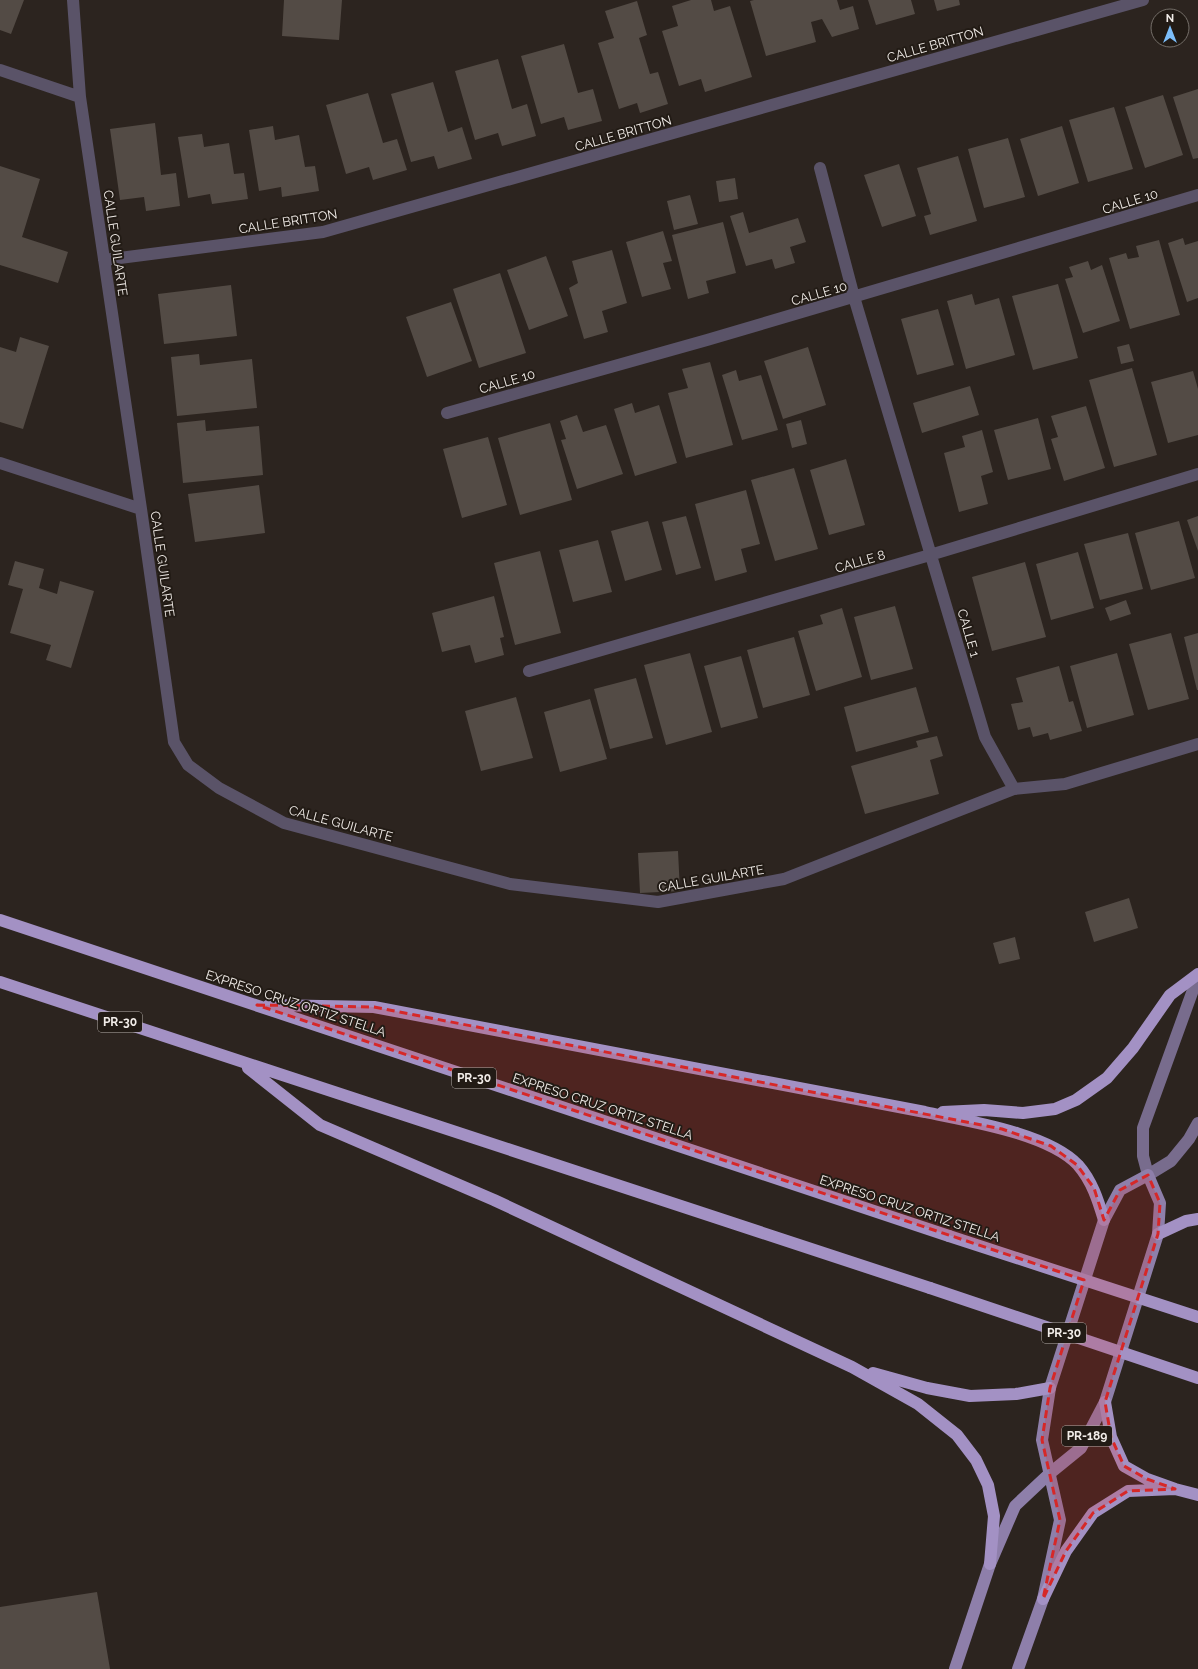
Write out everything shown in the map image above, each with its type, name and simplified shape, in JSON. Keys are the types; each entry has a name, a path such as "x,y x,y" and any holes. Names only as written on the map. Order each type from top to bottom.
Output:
{"highway":[{"name":"EXPRESO CRUZ ORTIZ STELLA","path":"0,920 949,1236 1198,1317"},
{"path":"924,1112 984,1110 1022,1113 1055,1109 1076,1100 1107,1078 1133,1048 1170,995 1198,974"},
{"name":"PR-30","path":"0,982 930,1288 1198,1378"},
{"path":"257,1005 374,1006 924,1112 1002,1129 1051,1146 1078,1165 1094,1188 1104,1220"},
{"path":"241,1062 320,1125 494,1200 852,1367 918,1404 957,1435 976,1460 988,1486 994,1516 990,1564"},
{"path":"1158,1234 1186,1221 1198,1219"},
{"path":"852,1367 927,1388 970,1396 1016,1394 1050,1388"},
{"path":"1105,1402 1111,1437 1124,1466 1147,1479 1198,1495"},
{"path":"1043,1599 1066,1551 1093,1513 1128,1491 1175,1489"}],"main road":[{"name":"PR-189","path":"955,1669 990,1564 1014,1506 1049,1474 1081,1448 1105,1402 1158,1234 1160,1203 1148,1176 1143,1156 1143,1128 1193,990 1198,984"},
{"name":"PR-189","path":"1018,1669 1043,1599 1060,1520 1042,1440 1050,1388 1104,1220 1120,1190 1148,1176 1171,1161 1189,1139 1198,1123"}],"street":[{"name":"CALLE GUILARTE","path":"73,0 80,97 174,742 188,765 220,788 284,823 510,884 658,902 784,879 1014,789"},
{"name":"CALLE BRITTON","path":"104,260 323,232 1142,0"},
{"path":"0,70 80,97"},
{"name":"CALLE 1","path":"820,168 854,297 985,737 1014,789"},
{"name":"CALLE 10","path":"446,413 854,297 1198,195"},
{"path":"0,463 141,509"},
{"name":"CALLE 8","path":"528,672 930,556 1198,474"},
{"path":"1014,789 1065,784 1198,744"}],"highlighted area":[{"path":"257,1005 374,1007 1002,1129 1051,1146 1077,1165 1094,1188 1104,1220 1120,1190 1148,1175 1160,1203 1158,1234 1105,1402 1111,1437 1124,1466 1147,1479 1175,1489 1128,1491 1093,1513 1066,1551 1043,1599 1060,1520 1042,1440 1050,1388 1084,1280"}],"building":[{"path":"0,0 24,0 11,34 0,30"},
{"path":"284,0 342,0 339,40 282,36"},
{"path":"691,0 711,0 714,11 730,6 752,77 705,92 701,79 679,86 662,31 678,26 672,6"},
{"path":"837,0 840,10 853,6 859,29 832,37 822,19 811,22 816,42 766,56 750,1"},
{"path":"868,0 911,0 915,14 876,25"},
{"path":"934,0 959,0 960,5 937,11"},
{"path":"637,1 647,35 639,38 650,74 658,72 668,104 640,113 637,103 619,109 598,43 614,38 605,11"},
{"path":"564,44 578,93 593,89 602,121 568,130 564,117 541,124 521,56"},
{"path":"498,59 512,109 527,104 536,136 502,146 498,133 475,140 455,71"},
{"path":"433,82 448,132 462,127 472,159 438,169 434,156 411,162 391,94"},
{"path":"1198,89 1198,158 1193,159 1173,97"},
{"path":"368,93 383,143 397,139 407,170 373,180 369,167 346,174 326,105"},
{"path":"1163,95 1183,155 1145,168 1125,107"},
{"path":"1114,107 1133,169 1088,182 1069,120"},
{"path":"155,123 161,175 176,173 180,206 146,211 144,197 120,200 110,129"},
{"path":"273,126 275,140 299,135 305,167 315,166 319,191 282,197 281,187 259,191 249,130"},
{"path":"1062,126 1079,183 1038,196 1020,139"},
{"path":"202,134 204,147 229,143 234,174 244,173 248,199 212,204 210,194 188,198 178,137"},
{"path":"1008,138 1025,197 984,208 968,149"},
{"path":"958,156 977,221 930,235 924,216 931,214 917,168"},
{"path":"899,164 916,216 882,227 864,175"},
{"path":"0,166 40,179 22,237 68,252 58,283 0,265"},
{"path":"735,178 738,199 719,202 716,181"},
{"path":"690,195 698,224 674,230 667,201"},
{"path":"743,212 749,233 798,218 806,242 790,247 795,263 775,269 772,259 746,266 730,216"},
{"path":"723,222 736,273 706,281 709,293 688,299 672,235"},
{"path":"663,231 672,261 663,263 671,289 642,297 626,242"},
{"path":"1183,238 1185,245 1198,241 1198,298 1187,302 1168,243"},
{"path":"1159,240 1180,315 1130,329 1109,258 1126,253 1128,259 1139,257 1136,246"},
{"path":"612,250 627,303 602,311 608,332 584,339 569,288 578,283 572,261"},
{"path":"546,256 568,316 529,330 507,270"},
{"path":"1088,261 1091,270 1102,265 1120,321 1083,333 1065,279 1073,277 1069,267"},
{"path":"500,273 526,353 479,368 453,289"},
{"path":"1058,284 1078,358 1033,370 1012,296"},
{"path":"231,285 237,336 164,344 158,294"},
{"path":"972,294 975,305 999,298 1015,355 966,369 947,301"},
{"path":"451,302 472,361 427,377 406,317"},
{"path":"938,309 954,365 917,375 901,319"},
{"path":"20,337 49,346 23,429 0,422 0,347 16,352"},
{"path":"1129,344 1134,361 1121,364 1117,347"},
{"path":"808,347 826,405 783,419 764,361"},
{"path":"199,354 200,365 252,359 257,408 177,416 171,357"},
{"path":"710,362 733,445 686,458 668,393 688,388 682,369"},
{"path":"1132,368 1157,455 1114,467 1089,380"},
{"path":"736,370 739,381 761,375 778,430 742,440 722,375"},
{"path":"1193,371 1198,389 1198,435 1168,443 1151,382"},
{"path":"970,386 979,415 922,433 913,403"},
{"path":"632,403 635,413 659,405 677,463 635,476 614,409"},
{"path":"1086,406 1105,468 1064,481 1051,439 1058,437 1051,416"},
{"path":"577,415 583,432 606,425 623,474 577,489 561,440 566,439 560,421"},
{"path":"1038,418 1051,469 1008,480 994,430"},
{"path":"205,420 206,431 259,426 263,475 183,483 177,423"},
{"path":"801,420 807,444 792,448 786,424"},
{"path":"550,423 572,500 520,515 498,438"},
{"path":"982,430 993,472 981,476 988,504 959,512 944,453 965,447 962,436"},
{"path":"488,437 507,505 462,518 443,449"},
{"path":"846,459 865,525 829,535 810,470"},
{"path":"794,468 818,549 775,561 751,480"},
{"path":"259,485 265,533 195,542 188,494"},
{"path":"746,490 760,544 741,549 747,572 715,581 695,504"},
{"path":"686,516 701,568 676,575 662,522"},
{"path":"1198,516 1198,551 1187,520"},
{"path":"648,521 662,570 625,581 611,531"},
{"path":"1179,521 1195,578 1151,590 1135,533"},
{"path":"1128,533 1143,589 1100,600 1084,544"},
{"path":"598,540 612,592 573,602 559,550"},
{"path":"540,551 561,633 515,645 494,563"},
{"path":"1078,552 1094,608 1051,620 1036,564"},
{"path":"15,561 44,569 39,588 57,594 60,581 94,591 71,668 46,660 51,645 10,633 23,589 8,585"},
{"path":"1025,562 1046,637 992,651 972,577"},
{"path":"494,596 504,637 500,638 504,655 475,663 470,645 442,652 432,613"},
{"path":"1126,600 1131,614 1110,621 1105,608"},
{"path":"895,606 913,669 871,680 854,617"},
{"path":"842,608 862,677 816,691 798,631 823,624 820,615"},
{"path":"1171,633 1189,699 1148,710 1129,644"},
{"path":"1198,633 1198,690 1197,690 1184,637"},
{"path":"794,637 810,695 763,708 747,650"},
{"path":"690,653 712,732 666,745 644,665"},
{"path":"1117,653 1134,715 1087,728 1070,666"},
{"path":"741,656 758,718 721,728 704,666"},
{"path":"1059,666 1069,702 1073,701 1082,731 1050,740 1048,733 1033,737 1030,727 1018,730 1011,704 1023,702 1016,678"},
{"path":"636,678 653,738 610,749 594,689"},
{"path":"916,687 929,732 856,752 844,707"},
{"path":"516,697 533,758 481,771 465,711"},
{"path":"590,699 607,759 560,772 544,712"},
{"path":"937,736 943,756 930,760 939,794 865,814 851,766 918,747 916,741"},
{"path":"678,851 680,891 640,893 638,853"},
{"path":"1129,898 1138,928 1094,942 1085,912"},
{"path":"1015,937 1020,959 999,964 993,943"},
{"path":"97,1592 110,1669 0,1669 0,1607"}]}
